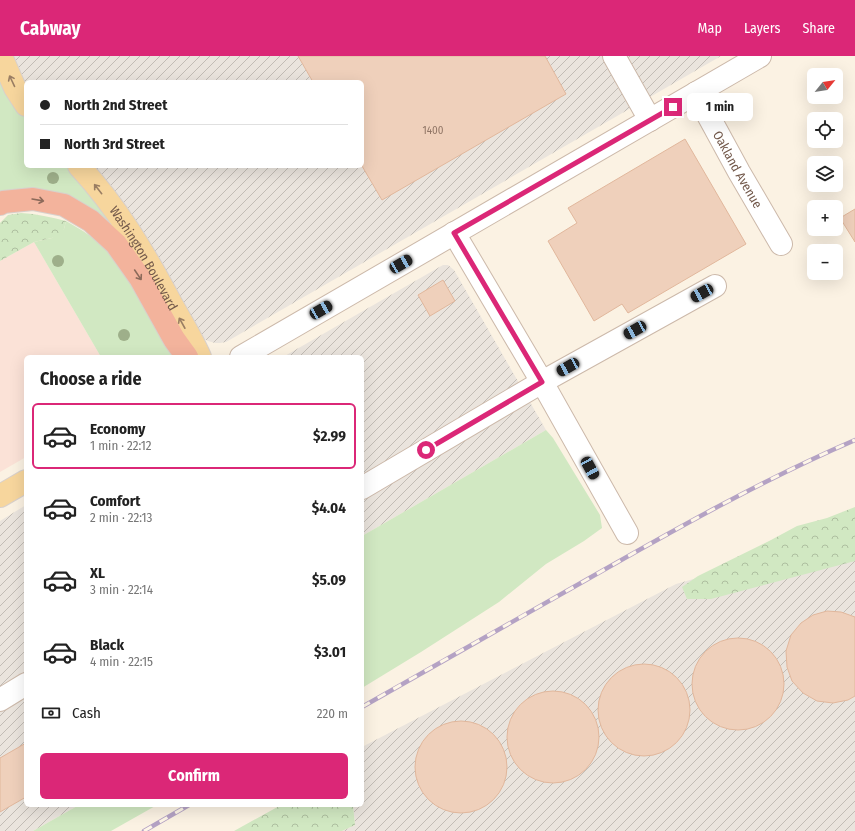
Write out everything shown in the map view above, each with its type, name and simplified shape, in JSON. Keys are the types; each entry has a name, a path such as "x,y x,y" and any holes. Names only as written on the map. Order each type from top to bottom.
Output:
{"highway":[{"path":"0,204 3,202 33,199 64,205 91,221 116,244 140,278 174,339 186,355"}],"main road":[{"path":"1,56 15,88 24,102"},
{"name":"Washington Boulevard","path":"81,168 136,240 155,272 199,355"},
{"path":"0,496 24,482"}],"street":[{"path":"614,56 650,120"},
{"path":"244,355 760,56"},
{"name":"Oakland Avenue","path":"696,93 739,172 781,244"},
{"path":"454,233 542,382 627,533"},
{"path":"364,487 542,382 715,286"},
{"path":"0,700 24,685"}],"shaded area":[{"path":"12,56 721,56 226,342 220,343 215,343 202,338 89,168 364,168 364,80 24,80 24,83"},
{"path":"34,242 100,355 24,355 24,458 0,472 0,261"},
{"path":"443,265 448,265 454,270 546,430 364,535 364,355 286,355"},
{"path":"24,506 24,807 75,807 33,831 0,831 0,521"},
{"path":"855,533 855,831 342,831 355,825 353,807 364,807 364,746 676,584"}],"green space":[{"path":"0,76 14,104 24,116 24,168 70,168 87,187 124,235 100,220 0,198"},
{"path":"21,213 66,221 64,229 60,235 34,242 0,261 0,223 8,215"},
{"path":"66,221 100,243 114,255 124,269 170,349 172,355 100,355 34,242 52,238 64,229"},
{"path":"546,430 553,438 600,515 602,528 584,541 546,564 499,602 364,687 364,535"},
{"path":"855,507 855,561 711,599 687,599 682,587 698,576 797,526 827,518"},
{"path":"75,807 153,807 111,831 33,831"},
{"path":"277,807 353,807 355,825 342,831 234,831"}],"building":[{"path":"298,56 545,56 566,94 382,200 363,168 364,80 312,80"},
{"path":"685,139 746,244 628,313 622,304 594,321 548,241 577,223 568,208"},
{"path":"855,209 855,242 843,223 843,216"},
{"path":"443,280 455,301 430,316 418,295"},
{"path":"827,611 841,612 855,617 855,696 848,700 833,703 817,701 803,693 792,681 787,667 786,651 791,635 801,623 813,615"},
{"path":"738,638 756,642 770,652 780,666 784,684 780,702 770,716 756,726 738,730 720,726 706,716 696,702 692,684 696,666 706,652 720,642"},
{"path":"644,664 662,668 676,678 686,692 690,710 686,728 676,742 662,752 644,756 626,752 612,742 602,728 598,710 602,692 612,678 626,668"},
{"path":"553,691 571,695 585,705 595,719 599,737 595,755 585,769 571,779 553,783 535,779 521,769 511,755 507,737 511,719 521,705 535,695"},
{"path":"461,721 479,725 493,735 503,749 507,767 503,785 493,799 479,809 461,813 443,809 429,799 419,785 415,767 419,749 429,735 443,725"},
{"path":"24,744 24,798 0,812 0,758"}],"railway":[{"path":"364,706 685,524 820,455 855,440"},
{"path":"144,831 186,807"}],"route":[{"path":"426,450 542,382 454,233 673,107"}]}
